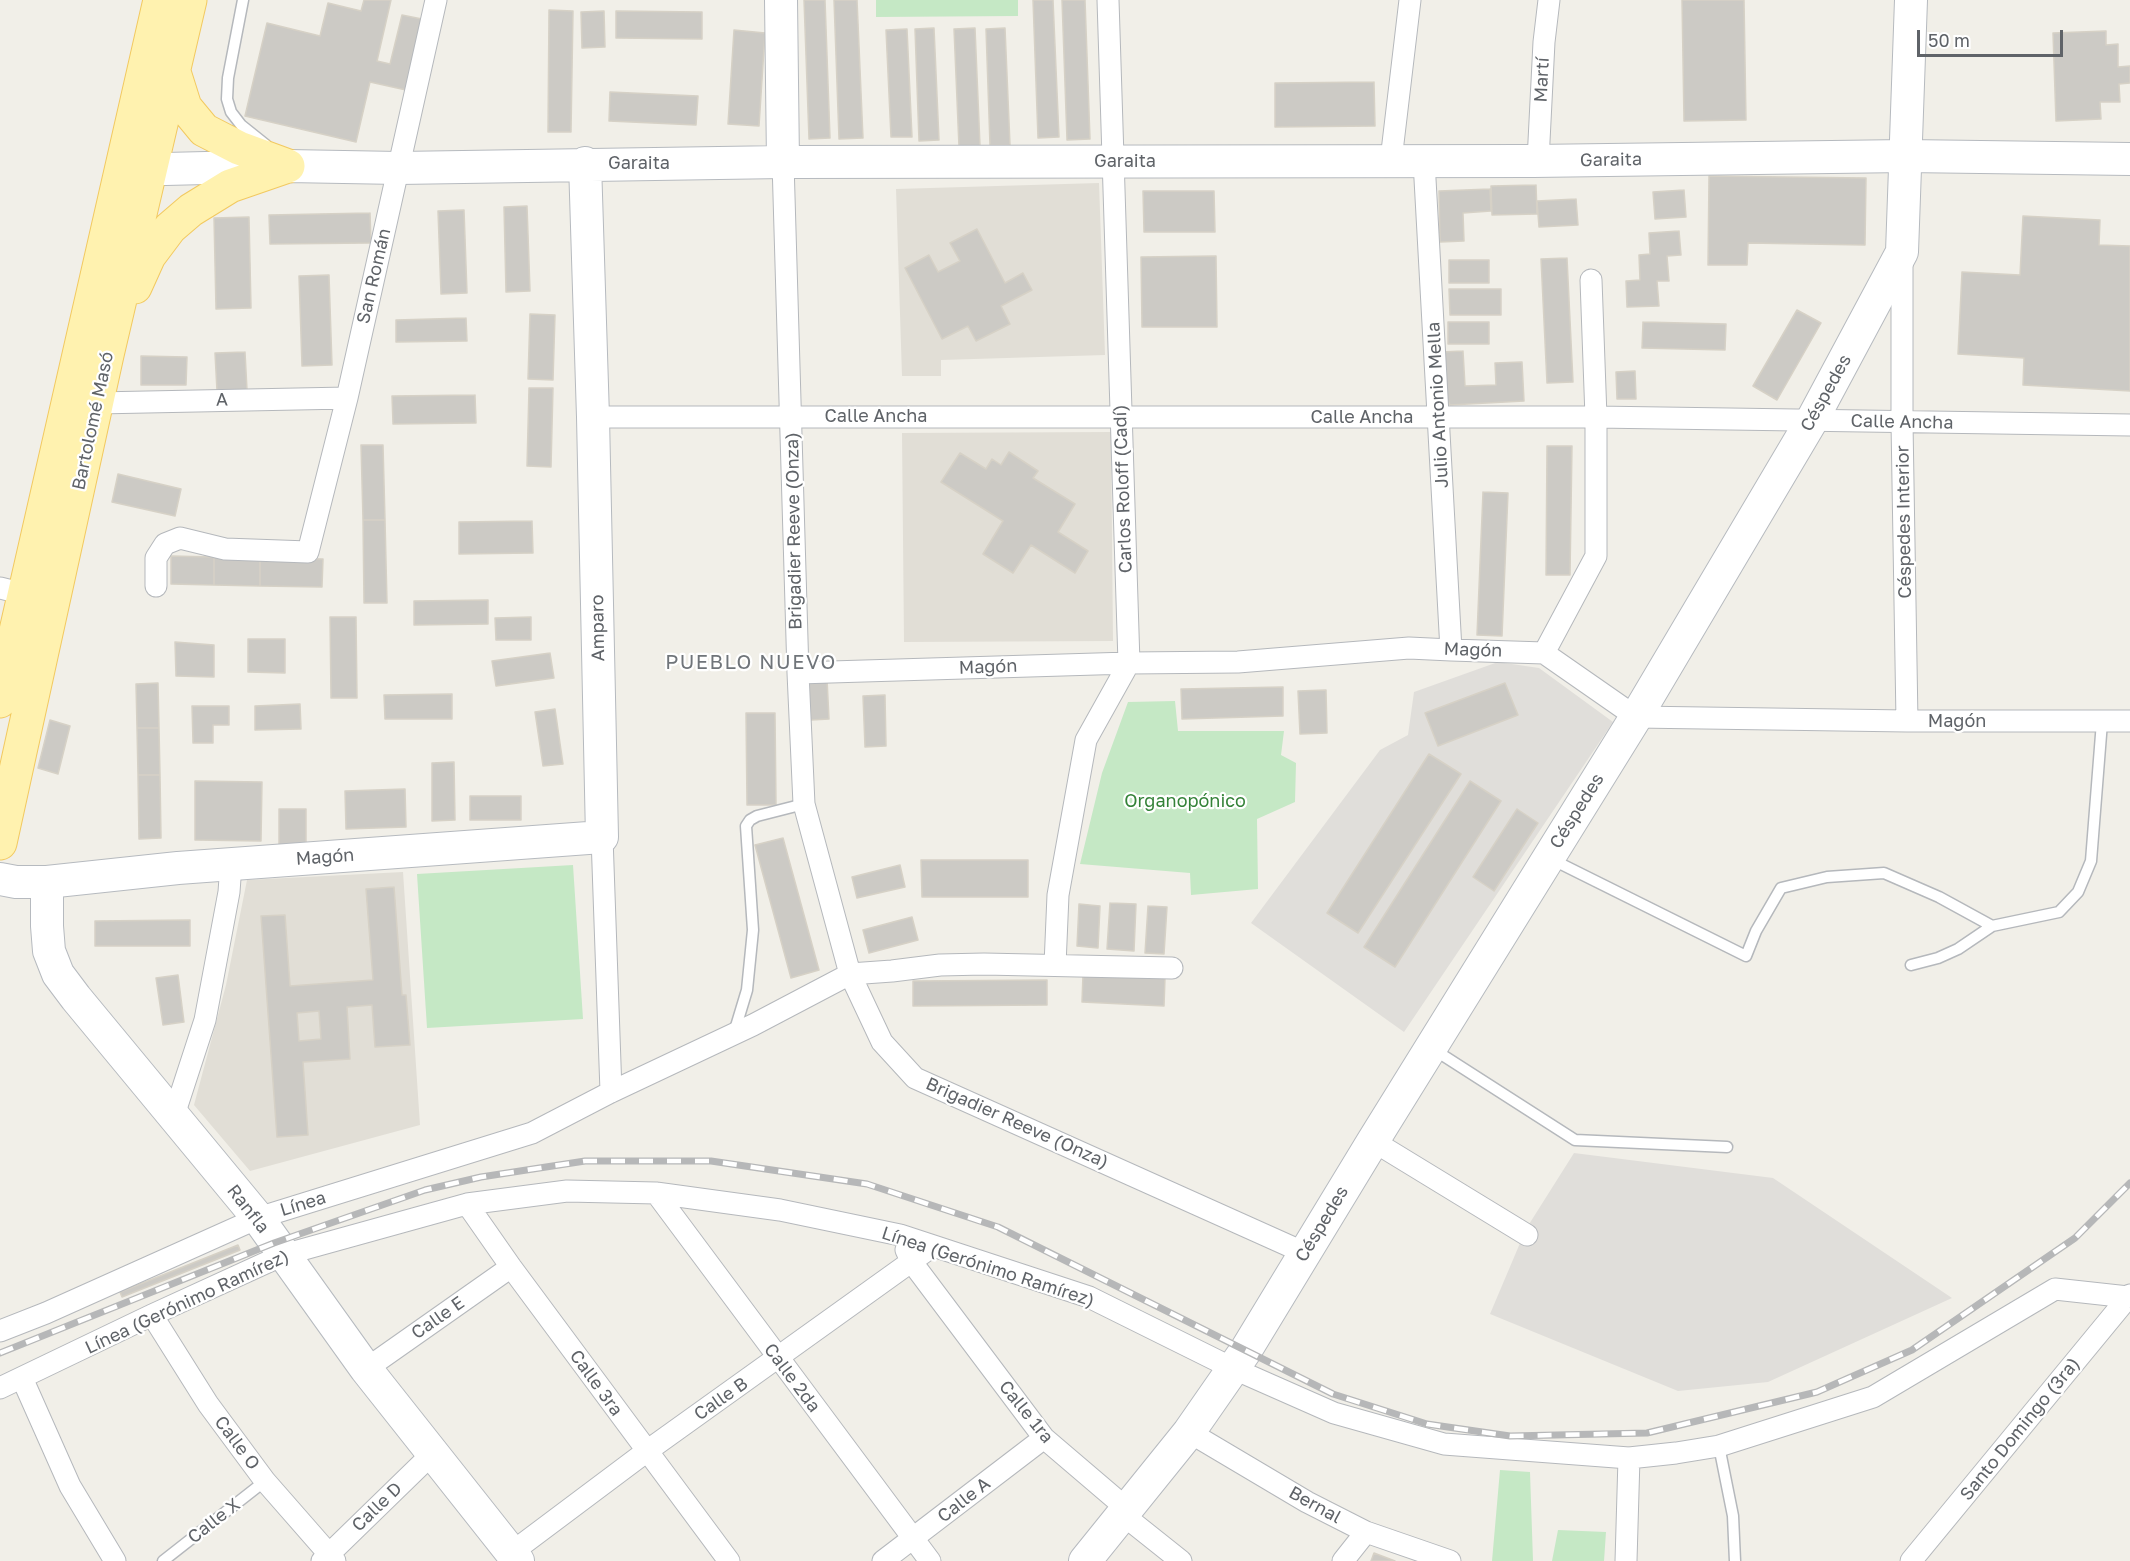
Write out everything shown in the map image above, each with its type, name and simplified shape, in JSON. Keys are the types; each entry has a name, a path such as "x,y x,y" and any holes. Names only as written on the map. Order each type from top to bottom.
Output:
{"main road":[{"name":"Bartolomé Masó","path":"0,843 26,595 97,403 107,355 136,170 159,0"},
{"name":"Bartolomé Masó","path":"0,701 136,170 174,72 190,0"},
{"path":"174,72 185,107 204,130 239,148 288,166"},
{"path":"107,355 119,321 149,256 170,228 191,210 230,186 288,166"}],"street":[{"name":"San Román","path":"156,586 156,558 165,544 180,538 225,549 308,552 347,398 436,0"},
{"name":"Brigadier Reeve (Onza)","path":"781,0 783,162 804,804 850,974 882,1042 915,1078 1305,1252"},
{"name":"Carlos Roloff (Cadí)","path":"1108,0 1129,663"},
{"path":"1391,160 1410,0"},
{"name":"Martí","path":"1538,161 1544,42 1549,0"},
{"name":"Céspedes","path":"1085,1561 1189,1432 1246,1350 1372,1141 1636,717 1812,420 1902,252 1911,0"},
{"name":"Garaita","path":"136,170 288,166 399,168 783,162 1538,161 1906,156 2130,159"},
{"name":"Julio Antonio Mella","path":"1424,161 1451,650"},
{"name":"Amparo","path":"585,164 594,417 602,837 611,1092"},
{"name":"Céspedes Interior","path":"1902,252 1902,423 1907,721"},
{"path":"1591,280 1596,417 1596,556 1544,653 1636,717"},
{"name":"A","path":"97,403 347,398"},
{"name":"Calle Ancha","path":"594,417 1596,417 2130,425"},
{"name":"Magón","path":"798,673 1238,662 1409,648 1544,653"},
{"path":"1055,965 1058,896 1086,740 1129,663"},
{"name":"Magón","path":"1636,717 1907,721 2130,721"},
{"name":"Magón","path":"47,882 231,864 602,837"},
{"path":"174,1116 205,1020 229,892 231,864"},
{"path":"0,879 16,882 47,882"},
{"name":"Ranfla","path":"47,882 49,951 58,974 258,1218 366,1369 514,1557"},
{"path":"850,974 940,965 1172,968"},
{"name":"Línea","path":"0,1331 46,1313 258,1218 532,1133 850,974"},
{"path":"1372,1141 1527,1235"},
{"name":"Línea (Gerónimo Ramírez)","path":"0,1388 283,1255 467,1204 567,1191 656,1193 780,1210 900,1235 1089,1298 1232,1368 1334,1413 1444,1444 1629,1458 1719,1446 1873,1397 2055,1289 2129,1296"},
{"name":"Calle 2da","path":"656,1193 930,1561"},
{"name":"Calle 3ra","path":"467,1204 511,1267 729,1561"},
{"name":"Calle 1ra","path":"900,1235 911,1261 1044,1438 1119,1502 1122,1514 1181,1561"},
{"name":"Calle B","path":"514,1557 647,1451 933,1246"},
{"name":"Calle E","path":"366,1369 511,1267"},
{"name":"Santo Domingo (3ra)","path":"1911,1561 2129,1296"},
{"name":"Calle O","path":"152,1315 208,1404 328,1559"},
{"path":"22,1378 70,1486 115,1561"},
{"name":"Bernal","path":"1189,1432 1307,1502 1365,1532 1450,1561"},
{"name":"Calle A","path":"883,1561 1044,1438"},
{"name":"Calle D","path":"328,1559 433,1453"},
{"path":"1626,1561 1629,1458"},
{"path":"1343,1561 1365,1532"}],"lane":[{"path":"243,0 228,78 227,99 231,112 241,125 288,166"},
{"path":"1911,964 1938,958 1958,949 1992,926 2059,912 2078,892 2091,861 2102,722"},
{"path":"734,1034 747,990 753,930 746,826 757,816 804,804"},
{"path":"1548,858 1746,956 1756,931 1781,888 1827,877 1884,873 1939,897 1992,926"},
{"path":"1430,1048 1575,1140 1727,1147"},
{"path":"1719,1446 1733,1516 1735,1561"},
{"name":"Calle X","path":"163,1561 265,1480"}],"shaded area":[{"path":"1099,183 1105,355 941,360 941,376 902,376 896,189"},
{"path":"1111,432 1113,641 904,642 902,433"},
{"path":"1498,662 1539,668 1613,722 1404,1032 1251,923 1380,750 1408,735 1414,692"},
{"path":"403,872 420,1125 250,1171 194,1105 226,985 247,880"},
{"path":"1574,1153 1773,1178 1952,1298 1768,1382 1678,1391 1490,1314 1526,1229"}],"green space":[{"path":"876,0 1018,0 1018,16 876,17"},
{"name":"Organopónico","path":"1175,701 1178,731 1284,731 1281,755 1296,763 1295,802 1257,819 1258,889 1191,895 1190,873 1080,864 1102,773 1128,702"},
{"path":"573,865 583,1019 427,1028 417,874"},
{"path":"1500,1470 1530,1472 1533,1561 1492,1561"},
{"path":"1558,1530 1606,1532 1604,1561 1552,1561"}],"building":[{"path":"364,0 391,0 377,61 390,64 402,15 422,19 406,90 370,82 356,142 245,116 267,23 320,36 328,3 361,11"},
{"path":"804,0 825,0 830,138 809,139"},
{"path":"834,0 857,0 863,138 839,139"},
{"path":"1033,0 1053,0 1059,137 1038,138"},
{"path":"1062,0 1085,0 1090,139 1067,140"},
{"path":"1682,0 1744,0 1746,120 1684,121"},
{"path":"549,10 573,11 571,132 548,132"},
{"path":"604,11 605,47 582,48 581,12"},
{"path":"616,11 702,12 702,39 616,38"},
{"path":"934,28 939,140 919,141 915,29"},
{"path":"975,28 980,146 959,147 954,29"},
{"path":"1005,28 1010,145 990,145 986,29"},
{"path":"907,29 912,137 891,137 886,30"},
{"path":"734,30 765,33 759,126 728,124"},
{"path":"2106,31 2106,45 2118,44 2118,67 2130,66 2130,83 2119,84 2120,102 2100,102 2101,119 2056,121 2053,33"},
{"path":"1374,82 1375,126 1275,127 1275,83"},
{"path":"610,92 698,96 696,125 609,121"},
{"path":"1709,176 1866,178 1865,245 1748,243 1747,265 1708,265"},
{"path":"1536,185 1537,214 1492,215 1491,186"},
{"path":"1490,189 1491,211 1463,213 1464,241 1440,242 1439,191"},
{"path":"1684,190 1686,217 1655,219 1653,192"},
{"path":"1143,191 1214,191 1215,232 1144,232"},
{"path":"1576,199 1578,225 1539,227 1537,201"},
{"path":"527,206 530,291 506,292 504,207"},
{"path":"464,210 467,293 441,294 438,211"},
{"path":"370,213 371,243 270,244 269,215"},
{"path":"2023,216 2100,220 2099,245 2130,246 2130,391 2023,385 2024,358 1958,354 1962,272 2020,275"},
{"path":"249,217 251,308 216,309 214,218"},
{"path":"977,229 1005,283 1023,273 1032,290 1001,306 1010,324 976,341 968,326 942,339 905,268 929,255 938,272 960,261 950,243"},
{"path":"1679,231 1681,255 1667,256 1669,281 1657,281 1659,306 1627,307 1626,281 1640,280 1639,255 1650,254 1649,233"},
{"path":"1216,256 1217,327 1142,327 1141,257"},
{"path":"1567,258 1573,382 1547,383 1541,259"},
{"path":"1449,260 1489,260 1489,283 1449,283"},
{"path":"329,275 332,365 302,366 299,276"},
{"path":"1449,289 1501,289 1501,315 1450,315"},
{"path":"1797,310 1821,323 1777,400 1753,386"},
{"path":"530,314 555,315 553,380 528,379"},
{"path":"466,318 467,341 396,342 396,320"},
{"path":"1448,322 1489,322 1489,344 1448,344"},
{"path":"1643,322 1726,324 1725,350 1642,348"},
{"path":"1463,351 1465,386 1496,385 1495,363 1522,362 1524,401 1450,405 1446,397 1441,352"},
{"path":"245,352 247,390 217,391 215,353"},
{"path":"141,356 187,357 186,385 141,385"},
{"path":"1635,371 1636,399 1617,399 1616,372"},
{"path":"529,388 553,388 551,467 527,466"},
{"path":"475,395 476,423 393,424 392,396"},
{"path":"361,445 383,445 385,520 363,520"},
{"path":"1547,446 1572,446 1570,575 1546,575"},
{"path":"1009,452 1038,471 1033,478 1075,504 1058,532 1088,551 1075,573 1031,545 1013,573 983,554 1003,521 941,482 960,453 986,469 992,459 1001,465"},
{"path":"118,474 181,489 175,516 112,502"},
{"path":"1483,492 1508,493 1502,636 1477,635"},
{"path":"363,520 385,520 387,603 364,603"},
{"path":"532,521 533,553 459,554 459,522"},
{"path":"171,556 214,557 214,585 171,584"},
{"path":"214,557 260,558 260,586 214,585"},
{"path":"260,558 323,559 322,587 260,586"},
{"path":"488,600 488,624 414,625 414,601"},
{"path":"330,617 356,617 357,698 331,698"},
{"path":"531,617 531,640 496,640 495,618"},
{"path":"248,639 285,639 285,673 248,672"},
{"path":"175,642 214,645 214,677 176,676"},
{"path":"550,653 554,678 496,686 492,661"},
{"path":"827,679 829,719 811,720 809,680"},
{"path":"158,683 159,728 137,728 136,684"},
{"path":"1505,683 1518,715 1438,746 1425,713"},
{"path":"1283,687 1283,716 1182,719 1181,689"},
{"path":"1326,690 1327,733 1300,734 1298,691"},
{"path":"452,694 452,719 385,719 384,695"},
{"path":"885,695 886,746 865,747 863,696"},
{"path":"300,704 301,729 255,730 255,706"},
{"path":"192,706 229,706 229,725 213,725 213,743 193,743"},
{"path":"555,709 563,764 543,766 535,712"},
{"path":"746,713 775,713 776,805 747,805"},
{"path":"50,720 70,726 58,774 38,768"},
{"path":"137,728 159,728 160,775 138,775"},
{"path":"1429,754 1461,774 1358,933 1327,913"},
{"path":"454,762 455,820 432,821 432,763"},
{"path":"138,775 160,775 161,838 139,839"},
{"path":"195,781 262,782 261,841 195,840"},
{"path":"1470,781 1501,801 1395,967 1364,947"},
{"path":"405,789 406,827 346,829 345,791"},
{"path":"470,796 521,796 521,820 470,820"},
{"path":"279,809 306,809 306,849 279,849"},
{"path":"1517,809 1538,823 1494,891 1473,877"},
{"path":"783,838 819,970 791,978 755,845"},
{"path":"921,860 1028,860 1028,897 922,897"},
{"path":"900,865 905,887 857,898 852,877"},
{"path":"394,887 402,995 406,995 410,1045 375,1047 372,1005 347,1007 350,1059 303,1062 308,1135 277,1137 261,916 285,915 290,986 373,980 366,889","holes":["319,1011 321,1039 299,1041 297,1013"]},
{"path":"1110,903 1136,904 1134,951 1107,949"},
{"path":"1079,904 1100,906 1098,948 1077,946"},
{"path":"1148,906 1167,907 1164,954 1145,953"},
{"path":"912,917 918,940 869,953 863,930"},
{"path":"190,920 190,946 95,946 95,921"},
{"path":"1083,974 1165,978 1164,1006 1082,1002"},
{"path":"178,975 184,1022 163,1025 156,978"},
{"path":"1047,980 1047,1005 913,1006 913,981"},
{"path":"238,1245 240,1250 122,1297 120,1292"},
{"path":"1374,1553 1395,1561 1371,1561"}],"railway":[{"path":"0,1353 274,1243 425,1190 481,1177 585,1161 711,1161 867,1184 998,1227 1333,1394 1427,1424 1510,1436 1647,1433 1817,1392 1912,1350 2075,1238 2130,1183"}],"district":[{"name":"PUEBLO NUEVO","path":"751,663"}]}
